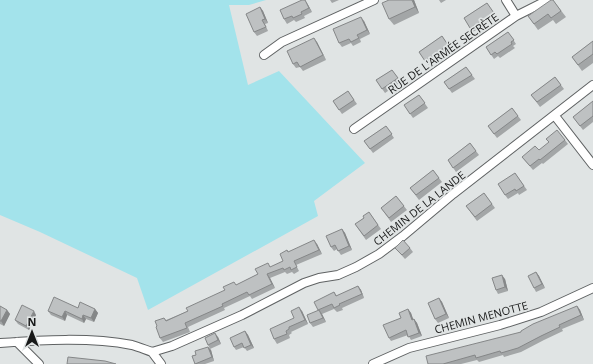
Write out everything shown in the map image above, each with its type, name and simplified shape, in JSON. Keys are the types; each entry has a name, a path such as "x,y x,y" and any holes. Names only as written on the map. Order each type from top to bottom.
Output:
{"street":[{"path":"264,55 282,42 374,0"},
{"path":"506,0 516,16"},
{"name":"RUE DE L'ARMÉE SECRÈTE","path":"354,129 516,16 548,0"},
{"name":"CHEMIN DE LA LANDE","path":"152,352 172,346 242,315 304,283 319,278 338,275 379,254 453,194 593,85"},
{"path":"555,116 593,165"},
{"name":"CHEMIN MENOTTE","path":"373,364 409,348 500,325 541,312 593,288"},
{"path":"0,343 51,340 100,342 133,346 152,352 162,364"},
{"path":"17,342 39,364"}],"shaded area":[{"path":"0,0 266,0 249,5 229,5 248,85 279,71 365,163 314,201 318,216 148,310 137,278 40,232 0,215"}],"building":[{"path":"305,0 309,8 301,12 302,14 293,18 292,16 284,19 280,10"},
{"path":"389,0 412,0 415,7 389,19 382,3"},
{"path":"553,0 561,11 551,18 548,14 534,24 528,16"},
{"path":"487,3 494,13 470,28 464,18"},
{"path":"260,7 265,19 262,20 266,27 254,32 246,14"},
{"path":"361,17 367,30 357,35 359,38 351,42 349,39 339,43 333,29"},
{"path":"508,32 514,40 511,42 512,44 497,54 495,52 491,55 486,47"},
{"path":"442,36 448,45 425,61 419,52"},
{"path":"314,38 323,55 300,67 297,62 293,64 287,51"},
{"path":"593,41 593,54 578,65 572,57"},
{"path":"466,67 472,75 449,89 444,82"},
{"path":"392,70 398,78 382,89 376,80"},
{"path":"555,77 561,85 537,102 531,95"},
{"path":"348,91 354,100 339,110 333,101"},
{"path":"419,95 425,103 410,114 404,105"},
{"path":"593,101 593,116 580,126 573,117"},
{"path":"512,108 518,116 494,134 488,126"},
{"path":"386,126 392,134 370,149 364,141"},
{"path":"557,130 565,140 530,166 522,157 535,146 539,150 549,142 546,139"},
{"path":"470,143 476,151 453,168 448,160"},
{"path":"433,170 439,178 416,195 410,188"},
{"path":"515,173 524,186 505,195 498,184"},
{"path":"484,193 492,204 475,217 466,206"},
{"path":"396,196 404,206 389,218 381,208"},
{"path":"369,212 378,225 364,236 355,224 364,218 363,216"},
{"path":"342,229 349,246 338,251 335,245 331,247 326,236"},
{"path":"314,240 319,250 294,261 297,267 291,270 290,267 284,270 283,268 267,274 272,284 249,295 247,292 222,304 223,306 185,323 187,328 160,338 155,321 164,318 166,321 188,311 186,308 225,290 223,287 234,282 236,285 258,274 255,269 268,263 270,267 283,261 280,254 287,250 288,252"},
{"path":"403,240 410,248 402,255 395,248"},
{"path":"536,272 542,284 534,288 528,276"},
{"path":"502,275 505,287 496,290 492,278"},
{"path":"358,286 362,294 339,304 340,305 334,308 332,304 318,310 314,302 334,292 336,296"},
{"path":"54,297 78,308 80,302 95,309 91,318 83,315 82,319 65,311 62,317 48,311"},
{"path":"439,298 446,314 435,319 428,303"},
{"path":"22,305 34,311 26,326 15,320"},
{"path":"0,306 7,310 1,321 0,321"},
{"path":"577,306 581,315 559,325 560,327 518,348 501,353 500,351 476,358 475,355 443,364 428,364 426,356 521,332 533,324"},
{"path":"299,307 305,320 289,327 286,331 287,334 274,339 270,329 294,318 291,311"},
{"path":"408,309 412,320 414,319 419,333 408,337 406,330 389,338 383,325 401,318 399,313"},
{"path":"319,310 323,318 310,323 307,315"},
{"path":"245,331 251,345 244,348 242,343 234,347 230,338"},
{"path":"215,333 218,340 208,345 205,338"},
{"path":"208,347 212,357 195,364 192,356 196,355 195,351"},
{"path":"68,357 105,361 116,364 67,364"}]}
